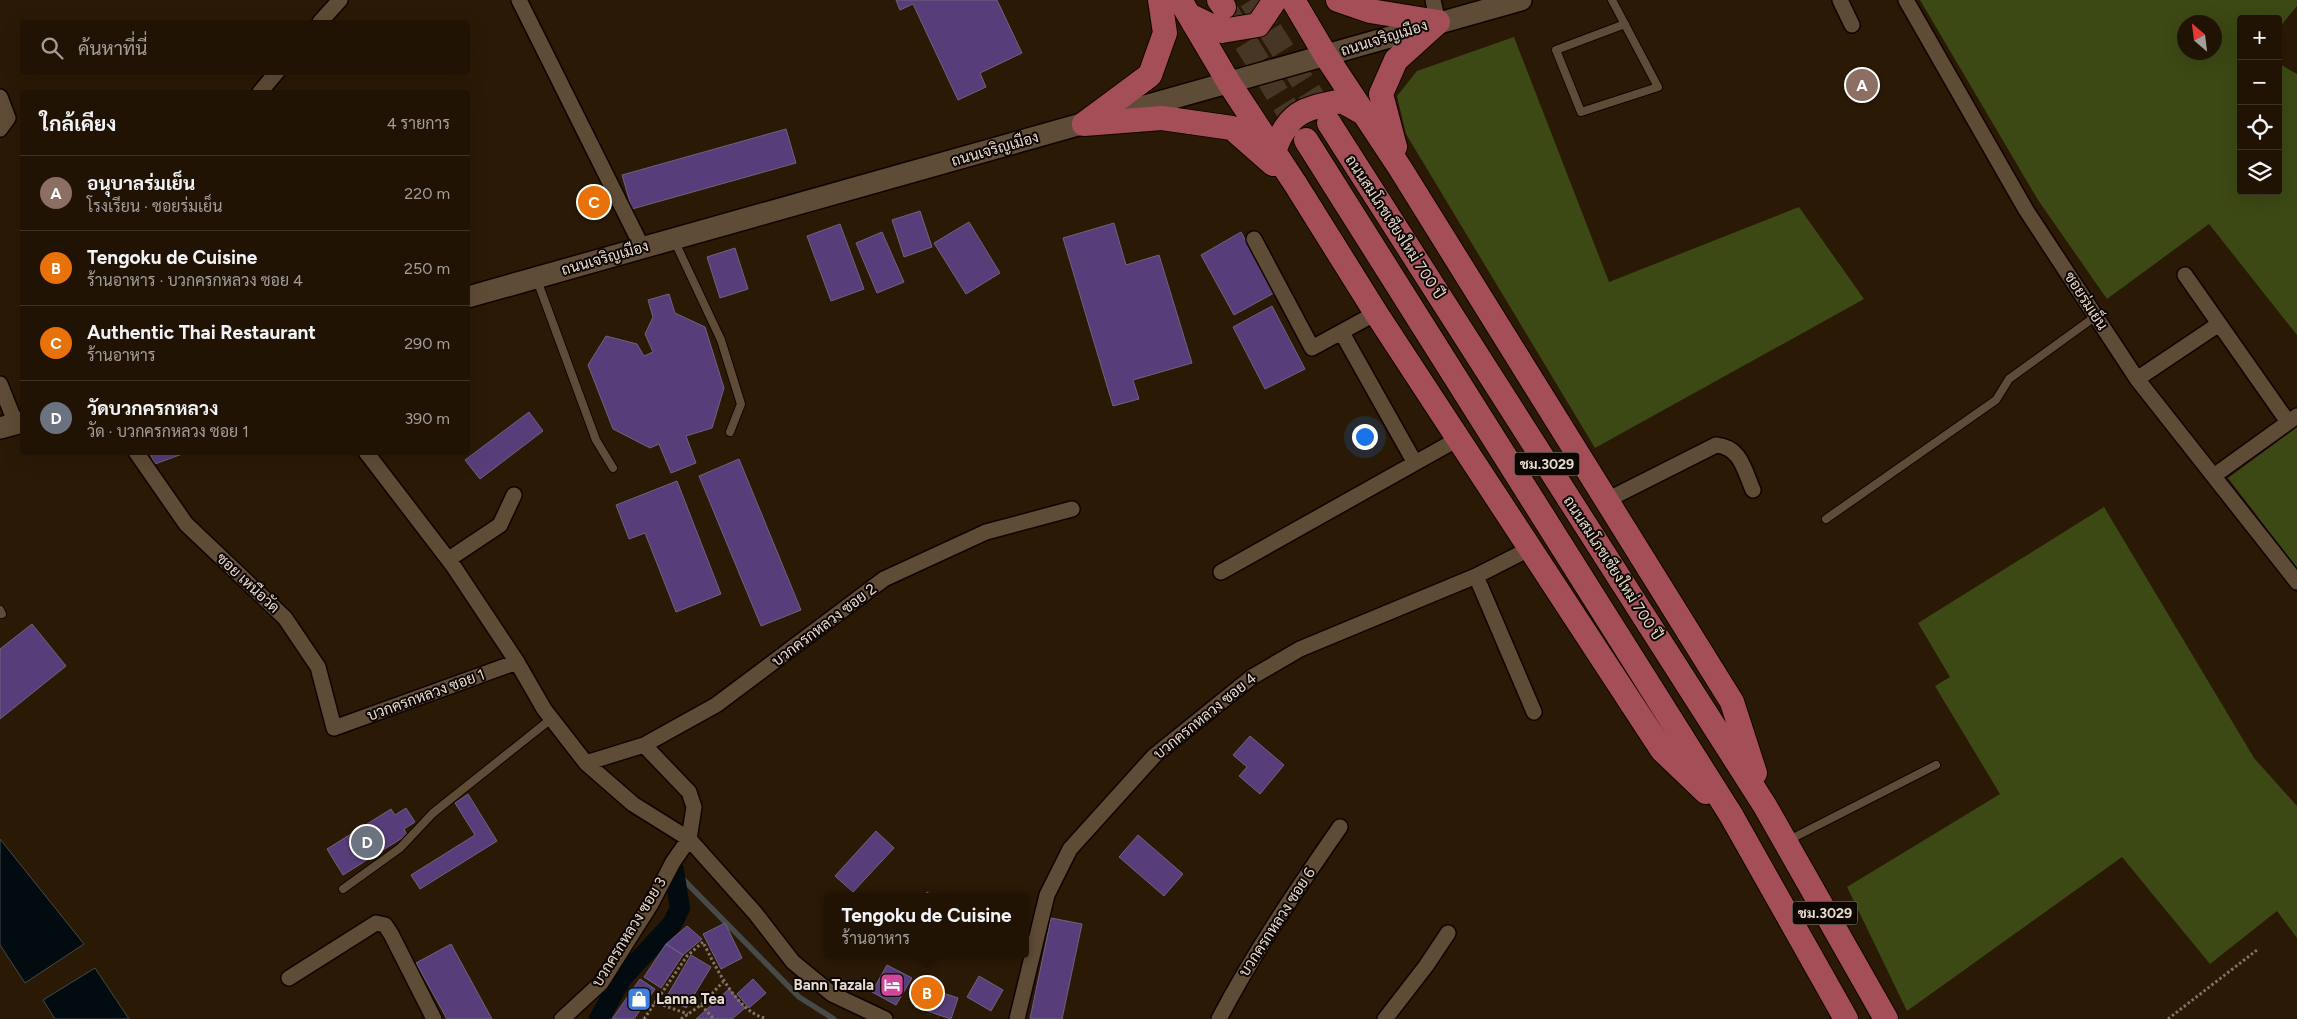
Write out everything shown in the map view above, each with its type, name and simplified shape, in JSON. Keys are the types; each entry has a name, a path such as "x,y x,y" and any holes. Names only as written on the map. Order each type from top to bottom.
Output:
{"main road":[{"path":"1084,124 1150,75 1165,33 1160,0"},
{"path":"1186,8 1222,31 1258,25 1275,0"},
{"path":"1293,0 1326,56 1400,168 1732,702 1765,806"},
{"path":"1338,0 1370,11 1436,11"},
{"name":"ถนนเจริญเมือง","path":"470,296 1326,56 1436,11 1522,0"},
{"path":"1186,8 1229,83 1296,185 1376,314 1662,750 1731,815"},
{"path":"1400,168 1381,94 1396,60 1436,11"},
{"path":"1274,151 1282,131 1304,109 1342,101 1365,114"},
{"path":"1084,124 1162,118 1232,128 1296,185"},
{"name":"ถนนสมโภชเชียงใหม่ 700 ปี","path":"1329,123 1765,806 1886,1019"},
{"name":"ถนนสมโภชเชียงใหม่ 700 ปี","path":"1306,140 1731,815 1846,1019"}],"street":[{"path":"322,20 340,0"},
{"path":"519,0 642,247"},
{"path":"1840,0 1852,25"},
{"name":"ซอยร่มเย็น","path":"1906,0 2026,210 2138,379 2297,582"},
{"path":"262,90 274,75"},
{"path":"0,97 8,118 0,129"},
{"path":"1254,239 1312,348 1376,314"},
{"path":"2185,275 2219,324 2292,419 2215,475"},
{"path":"2138,379 2219,324"},
{"path":"1342,333 1415,463"},
{"path":"0,384 13,425"},
{"path":"1221,572 1458,439"},
{"path":"1607,500 1716,445 1725,446 1736,452 1753,490"},
{"name":"ซอย เหนือวัด","path":"138,455 186,524 284,618 318,667 334,728"},
{"path":"368,455 449,559 518,662 551,719 586,763 633,804 689,840 755,913 793,962 832,994 885,1019"},
{"path":"449,559 500,525 514,495"},
{"name":"บวกครกหลวง ซอย 2","path":"586,763 644,745 716,705 884,579 986,532 1072,509"},
{"name":"บวกครกหลวง ซอย 4","path":"1017,1019 1047,895 1070,849 1154,756 1252,677 1300,649 1476,576 1530,548"},
{"path":"1476,576 1534,712"},
{"name":"บวกครกหลวง ซอย 1","path":"334,728 518,662"},
{"path":"644,745 689,792 694,807 689,840"},
{"name":"บวกครกหลวง ซอย 6","path":"1219,1019 1237,984 1289,900 1340,827"},
{"name":"บวกครกหลวง ซอย 3","path":"562,1019 601,983 651,904 673,862 689,840"},
{"path":"289,978 376,923 385,925 434,1019"},
{"path":"1385,1019 1426,966 1448,933"}],"lane":[{"path":"1612,0 1625,24 1658,87 1581,112 1556,50 1625,24"},
{"path":"673,238 721,340 741,404 730,432"},
{"path":"537,278 596,440 614,468"},
{"path":"1826,519 1996,400 2009,379 2096,316"},
{"path":"343,889 400,848 433,813 551,719"},
{"path":"1786,842 1936,765"}],"path":[{"path":"644,1019 687,956 703,942 723,982 754,1016 765,1018"},
{"path":"2168,1019 2257,950"},
{"path":"681,1019 702,1005 723,982"},
{"path":"654,1002 689,1014"},
{"path":"702,1005 714,1019"}],"green space":[{"path":"1920,0 2297,0 2297,6 2282,24 2282,15 2237,15 2237,195 2282,195 2282,65 2297,74 2297,335 2209,224 2107,299 2038,200"},
{"path":"1514,37 1609,282 1799,207 1864,299 1595,448 1406,134 1397,96 1417,71"},
{"path":"2297,427 2297,568 2228,478"},
{"path":"2104,507 2254,758 2297,806 2297,938 2277,911 2210,964 2122,857 1907,1011 1847,887 2000,794 1935,686 1950,677 1918,623"}],"shaded area":[{"path":"0,839 84,944 25,983 0,945"},
{"path":"95,968 129,1019 55,1019 43,1000"}],"building":[{"path":"896,0 997,0 1022,53 980,73 986,87 958,100 913,4 900,10"},
{"path":"786,129 796,163 632,209 622,175"},
{"path":"920,211 932,247 904,257 892,220"},
{"path":"969,222 1000,273 966,294 934,243"},
{"path":"1114,223 1126,265 1159,255 1192,363 1133,380 1139,399 1113,406 1063,238"},
{"path":"840,224 864,289 831,301 807,236"},
{"path":"882,232 904,282 877,293 856,243"},
{"path":"1241,232 1274,293 1234,315 1201,255"},
{"path":"735,248 748,289 720,298 707,257"},
{"path":"669,294 675,313 705,327 724,388 712,428 686,436 696,463 671,473 659,444 650,448 613,429 588,365 606,336 637,344 644,356 653,352 645,334 653,317 648,300"},
{"path":"1272,306 1305,369 1265,389 1233,327"},
{"path":"529,412 543,431 480,479 465,460"},
{"path":"150,455 180,455 155,464"},
{"path":"739,459 801,610 761,626 699,476"},
{"path":"677,481 721,594 676,612 645,533 629,539 616,505"},
{"path":"32,624 66,666 0,719 0,649"},
{"path":"1250,736 1284,765 1260,794 1239,776 1247,767 1233,755"},
{"path":"468,794 497,841 420,889 411,875 475,835 455,803"},
{"path":"406,808 415,822 404,829 407,835 343,875 327,849 391,809 395,815"},
{"path":"876,831 894,848 853,892 835,876"},
{"path":"1138,835 1183,874 1164,896 1119,857"},
{"path":"1051,918 1082,924 1062,1019 1030,1019"},
{"path":"725,923 742,958 721,969 703,934"},
{"path":"687,926 702,939 683,955 666,944"},
{"path":"451,944 492,1019 447,1019 416,963"},
{"path":"666,944 683,955 661,988 644,977"},
{"path":"691,955 711,967 686,1008 667,996"},
{"name":"Bann Tazala","path":"887,965 912,978 896,1005 872,992"},
{"path":"979,976 1003,990 991,1011 967,997"},
{"path":"640,979 655,989 634,1019 612,1019"},
{"path":"753,979 766,993 749,1008 737,994"},
{"path":"922,986 958,998 951,1019 915,1007"},
{"path":"729,989 745,1008 732,1019 696,1019"}],"waterway":[{"path":"674,870 799,997 834,1019"},
{"path":"599,1019 622,978 672,924 680,908 674,870"}],"tunnel":[{"path":"1251,0 1329,123"},
{"path":"1227,12 1306,140"}],"place":[{"name":"อนุบาลร่มเย็น","path":"1862,85"},
{"name":"Authentic Thai Restaurant","path":"594,202"},
{"name":"วัดบวกครกหลวง","path":"367,842"},
{"name":"Bann Tazala","path":"892,985"},
{"name":"Tengoku de Cuisine","path":"927,993"},
{"name":"Lanna Tea","path":"639,999"}]}
